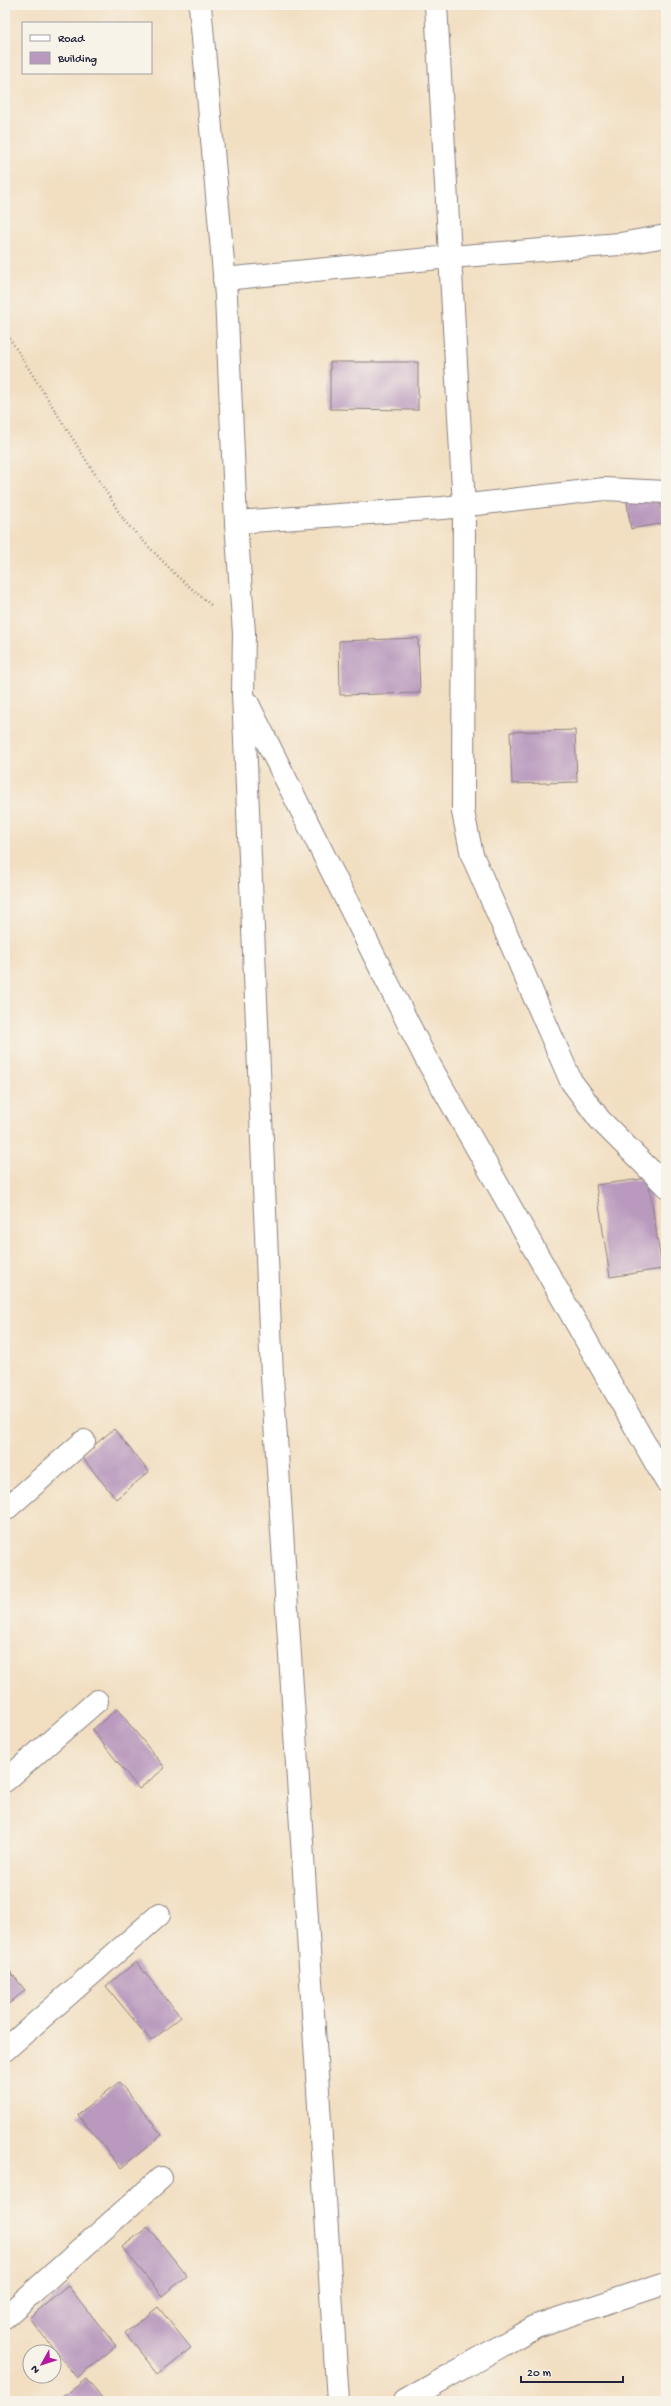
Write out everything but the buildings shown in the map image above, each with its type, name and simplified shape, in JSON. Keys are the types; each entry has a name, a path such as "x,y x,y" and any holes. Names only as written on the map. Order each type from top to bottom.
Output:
{"street":[{"path":"200,5 224,279 236,522 244,633 243,693 272,1376 338,2401"},
{"path":"436,5 464,506 463,812 472,855 571,1081 600,1120 666,1186"},
{"path":"224,279 450,257 620,244 666,236"},
{"path":"236,522 464,506 604,488 666,492"},
{"path":"243,693 424,1055 666,1481"},
{"path":"5,1510 84,1441"},
{"path":"5,1781 97,1701"},
{"path":"5,2050 159,1915"},
{"path":"5,2317 161,2178"},
{"path":"418,2398 536,2326 666,2283"}],"path":[{"path":"5,331 125,522 177,576 244,633"}]}
